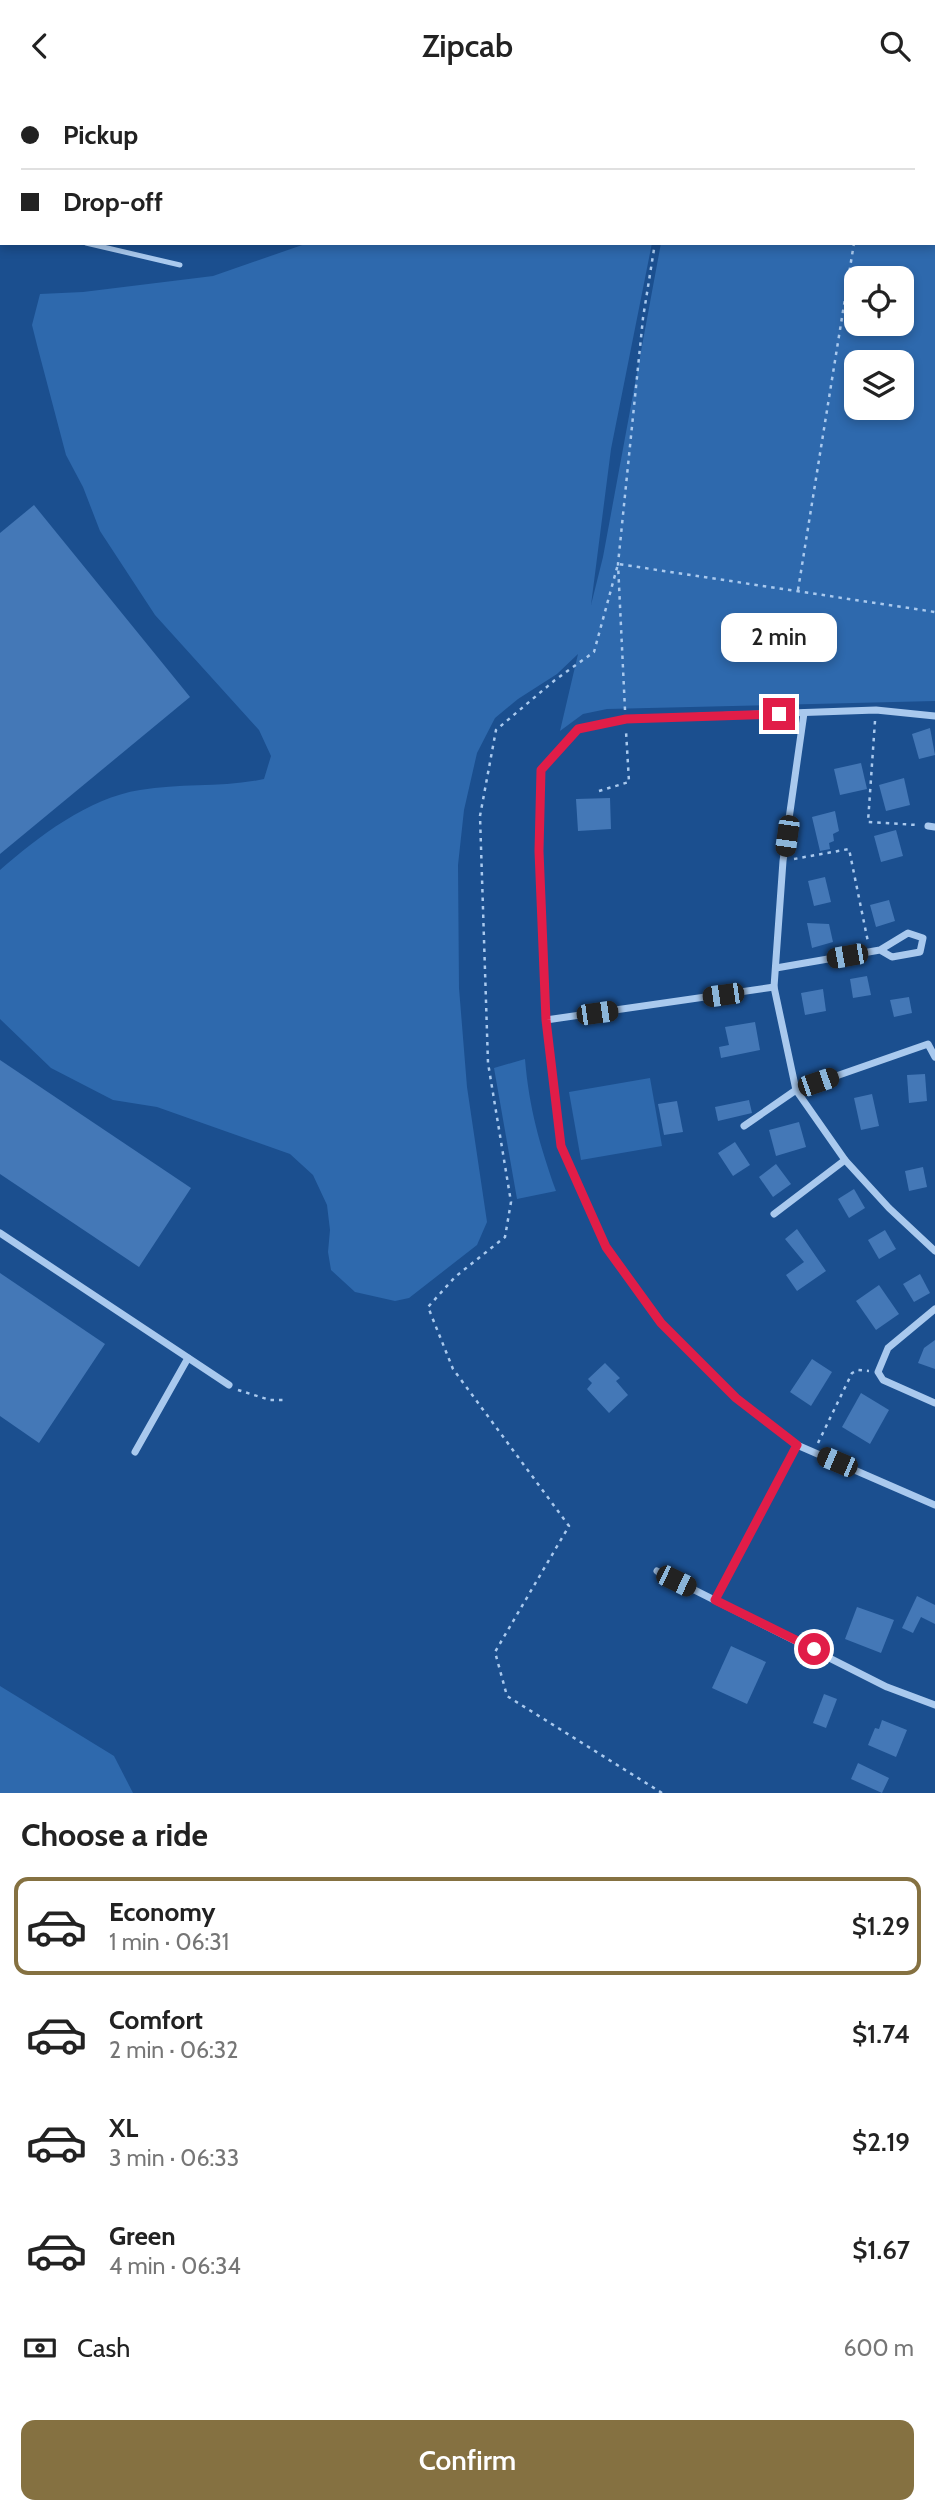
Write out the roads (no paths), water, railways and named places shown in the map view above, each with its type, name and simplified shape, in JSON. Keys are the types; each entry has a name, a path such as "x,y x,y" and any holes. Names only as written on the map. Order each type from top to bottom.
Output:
{"street":[{"path":"935,716 876,711 626,719 578,729 541,770 539,851 546,1020 561,1146 606,1247 661,1323 736,1398 797,1445 935,1505"},
{"path":"804,713 783,861 774,987 796,1090 845,1160 889,1208 935,1251"},
{"path":"776,968 880,950 908,933 923,938 920,952 892,957 880,950"},
{"path":"546,1020 774,987"},
{"path":"744,1126 796,1090 932,1042 935,1057"},
{"path":"774,1214 845,1160"},
{"path":"0,1233 229,1385"},
{"path":"935,1309 888,1348 878,1372 883,1380 935,1403"},
{"path":"135,1452 188,1358"},
{"path":"715,1600 797,1445"},
{"path":"657,1571 887,1687 935,1705"}],"lane":[{"path":"95,245 180,265"}]}
